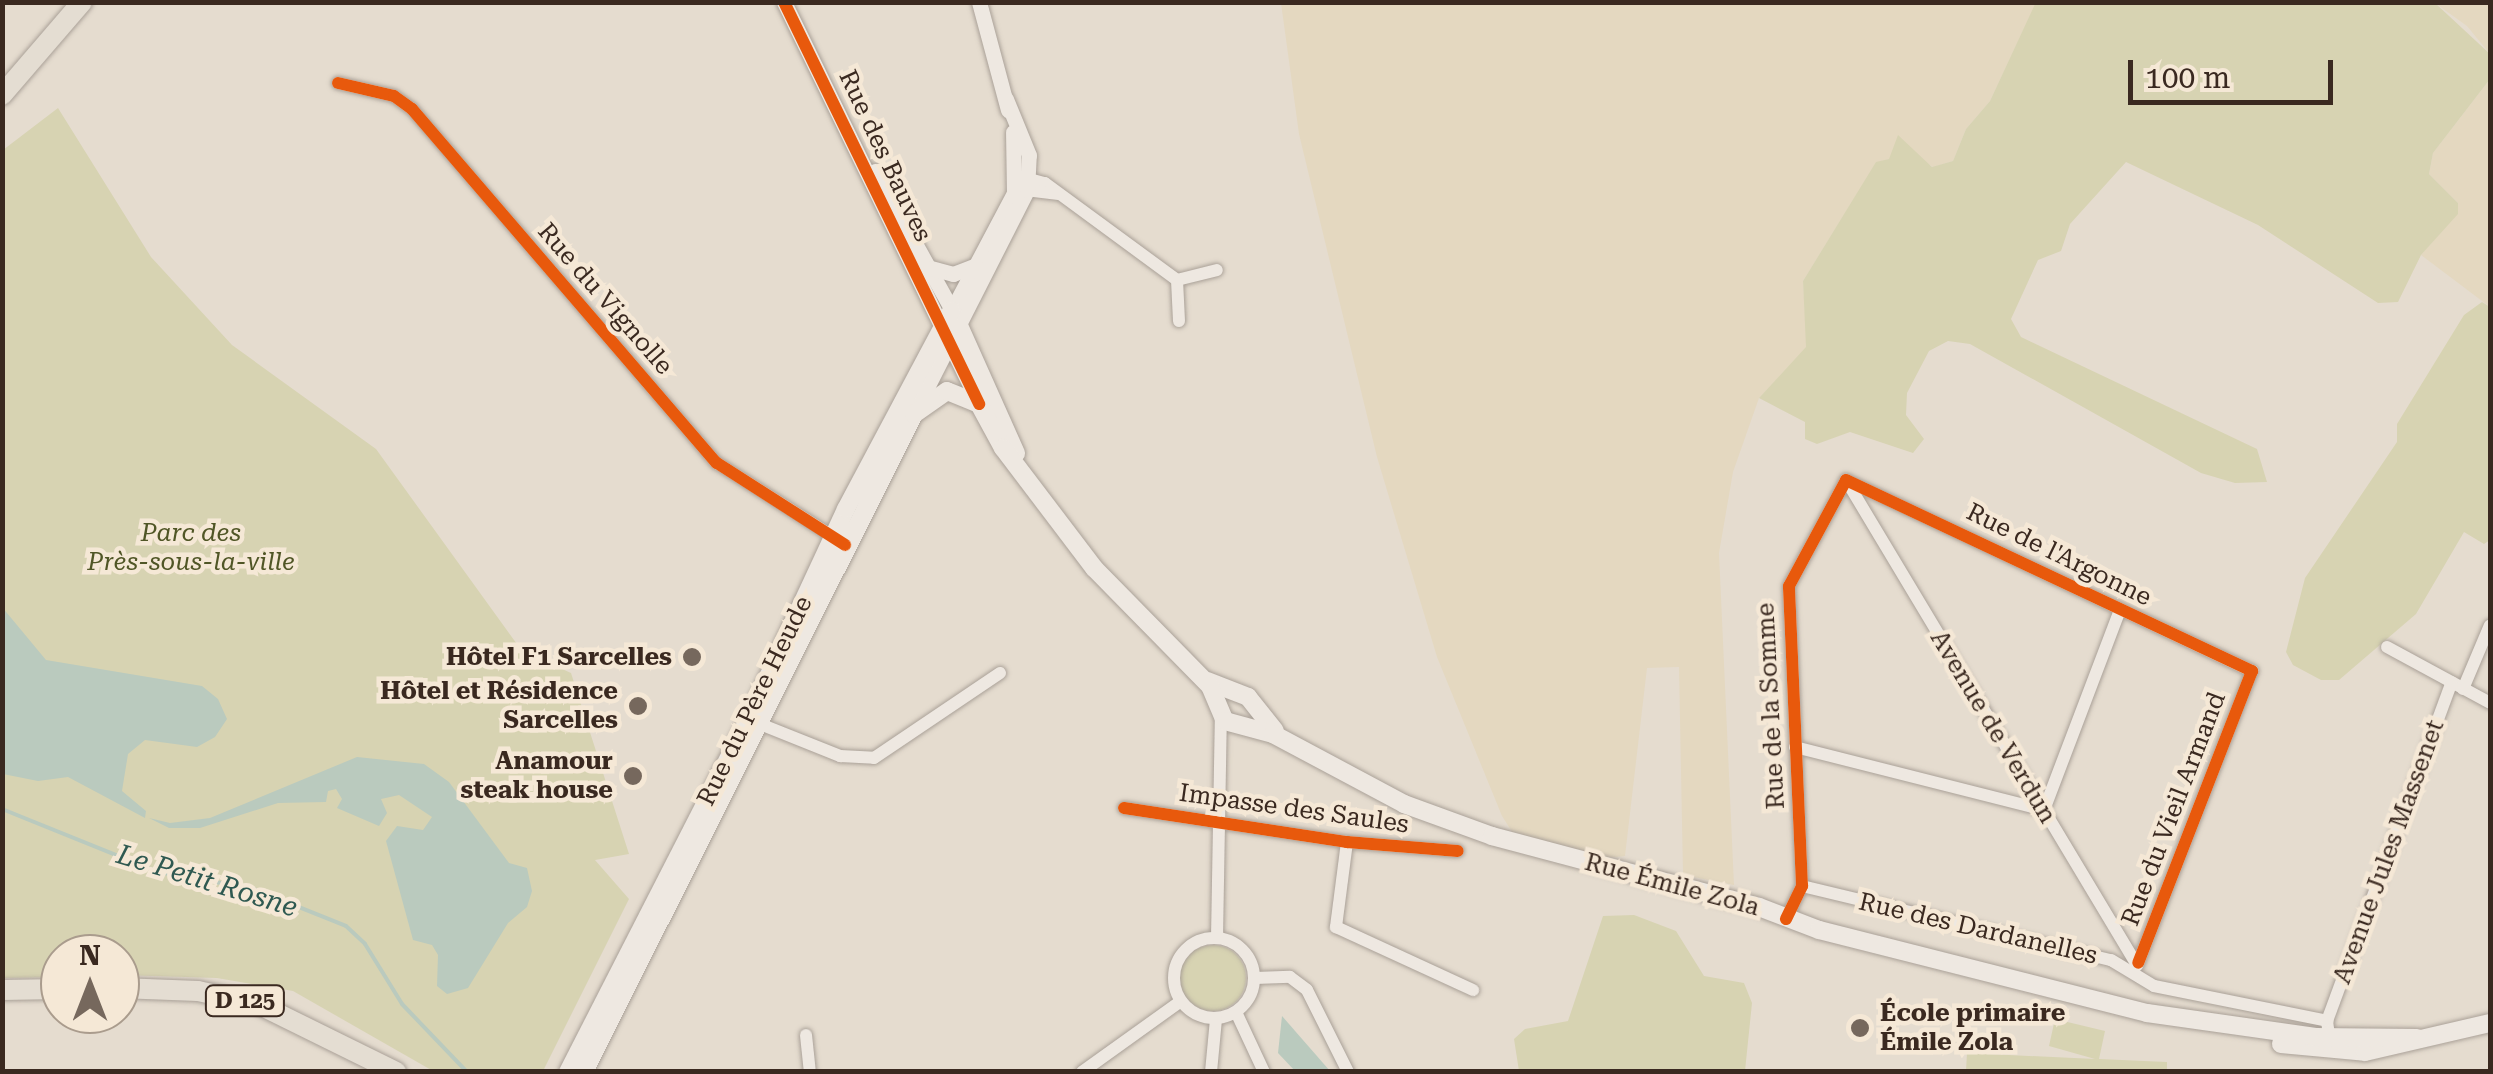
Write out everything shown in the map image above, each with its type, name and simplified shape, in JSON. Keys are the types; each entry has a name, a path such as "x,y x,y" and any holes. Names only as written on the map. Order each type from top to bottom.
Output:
{"main road":[{"path":"2,77 66,2"},
{"path":"2,95 82,2"},
{"path":"952,334 1026,476"},
{"name":"Rue du Père Heude","path":"584,1072 839,541 952,334"},
{"path":"914,414 947,391 979,404 1026,476 1112,589 1202,678 1221,711 1242,727 1255,708"},
{"name":"Rue du Père Heude","path":"839,541 914,414"},
{"path":"1202,678 1239,694"},
{"path":"1221,711 1227,697 1239,694"},
{"name":"Rue Émile Zola","path":"1239,694 1286,740"},
{"name":"Rue du Père Heude","path":"568,1072 754,721"},
{"name":"Rue Émile Zola","path":"1242,727 1286,740 1357,782 1449,822 1786,918 2188,1020 2327,1037 2376,1050 2418,1038 2490,1026"},
{"path":"2,990 40,989"},
{"name":"D 125","path":"140,990 234,998 307,1023 396,1072"},
{"name":"D 125","path":"360,1052 381,1072"}],"street":[{"name":"Rue des Bauves","path":"784,2 952,334"},
{"path":"952,334 1023,184 1006,99 979,2"},
{"name":"Rue du Vignolle","path":"338,83 394,96 412,109 717,463 839,541"},
{"name":"Rue des Bauves","path":"859,147 931,268 952,334"},
{"path":"1023,184 1059,194 1177,280"},
{"path":"979,404 952,334 975,283 976,265 1023,184"},
{"path":"931,268 953,274 976,265"},
{"path":"1177,280 1217,270"},
{"path":"1177,280 1179,321"},
{"name":"Rue du Père Heude","path":"914,414 952,334"},
{"name":"Rue de l'Argonne","path":"1846,480 2252,671"},
{"name":"Rue de la Somme","path":"1802,886 1789,586 1846,480"},
{"name":"Avenue de Verdun","path":"1846,480 2135,966"},
{"path":"1795,747 2044,810 2120,610"},
{"name":"Avenue Jules Massenet","path":"2327,1037 2458,685 2490,625"},
{"path":"2387,647 2490,703"},
{"name":"Rue du Vieil Armand","path":"2135,966 2252,671"},
{"path":"754,721 840,756 874,758 1000,673"},
{"path":"1217,938 1216,821 1221,711"},
{"path":"1219,747 1242,727"},
{"name":"Impasse des Saules","path":"1124,808 1347,842 1458,851"},
{"path":"1347,842 1336,927 1473,990"},
{"path":"1786,918 1802,886"},
{"name":"Rue des Dardanelles","path":"1802,886 2135,966 2154,986 2327,1037"},
{"path":"1217,938 1240,947 1255,978 1250,998 1236,1012 1216,1018 1181,1001 1174,977 1183,953 1217,938"},
{"path":"1255,978 1290,977 1307,990 1348,1072"},
{"path":"1082,1072 1181,1001"},
{"path":"1236,1012 1264,1072"},
{"path":"1211,1072 1216,1018"},
{"path":"806,1035 810,1072"}],"shaded area":[{"path":"1281,3 2036,3 1990,101 1966,129 1953,161 1933,167 1911,152 1876,163 1803,281 1807,347 1759,398 1733,472 1719,553 1734,885 1683,875 1679,667 1647,668 1625,856 1606,858 1516,838 1502,816 1437,657 1377,457 1299,134"},
{"path":"2435,3 2490,3 2490,54 2467,26"},
{"path":"2490,79 2490,307 2421,255 2458,213 2458,203 2429,174 2433,153"},
{"path":"2,607 46,660 202,686 218,699 227,719 215,737 197,747 145,740 128,754 122,791 146,811 145,818 68,777 38,781 3,774"},
{"path":"357,757 424,764 449,782 509,863 527,868 532,891 527,907 508,923 468,988 447,994 437,986 438,955 432,945 413,940 386,841 397,826 423,830 432,817 399,795 381,799 387,813 379,826 337,808 342,799 336,789 328,791 326,802 278,803 200,828 169,828 149,818 170,823 210,818"},
{"path":"1282,1016 1330,1071 1295,1071 1278,1053"}],"green space":[{"path":"2036,2 2435,3 2490,54 2490,79 2433,153 2429,174 2458,203 2458,214 2421,255 2398,302 2378,303 2258,225 2126,162 2070,224 2061,251 2038,260 2011,319 2021,337 2257,449 2267,482 2235,483 2201,473 1970,344 1948,341 1929,351 1907,393 1906,415 1924,439 1913,453 1850,432 1817,444 1805,439 1805,422 1759,398 1806,347 1803,281 1876,162 1889,159 1898,135 1932,167 1953,161 1966,129 1990,101"},
{"name":"Parc des Près-sous-la-ville","path":"58,108 151,257 232,345 376,449 522,651 571,673 629,854 595,860 629,899 543,1071 433,1071 293,991 217,978 140,976 140,934 40,934 40,977 3,978 3,150"},
{"path":"2482,302 2490,307 2490,540 2484,544 2464,532 2416,614 2339,680 2321,680 2293,665 2286,652 2305,578 2397,442 2397,424 2464,315"},
{"path":"1634,915 1676,931 1704,976 1744,983 1752,1003 1745,1071 1519,1071 1514,1039 1525,1029 1568,1021 1603,916"},
{"path":"1213,945 1237,954 1246,978 1237,1002 1213,1011 1189,1002 1180,978 1189,954"},
{"path":"2055,1019 2105,1031 2099,1059 2167,1062 2167,1071 1966,1071 1967,1053 2095,1059 2049,1046"}],"waterway":[{"name":"Le Petit Rosne","path":"2,809 158,872 254,889 346,926 365,944 402,1004 467,1072"}],"cycle path":[{"path":"784,2 979,404"},
{"path":"338,83 394,96 412,109 717,463 845,545"},
{"path":"1786,919 1802,886 1789,586 1846,480 2252,671 2138,963"},
{"path":"1124,808 1347,842 1458,851"}],"place":[{"name":"Hôtel F1 Sarcelles","path":"692,657"},
{"name":"Hôtel et Résidence Sarcelles","path":"638,706"},
{"name":"Anamour steak house","path":"633,776"},
{"name":"École primaire Émile Zola","path":"1860,1028"}]}
